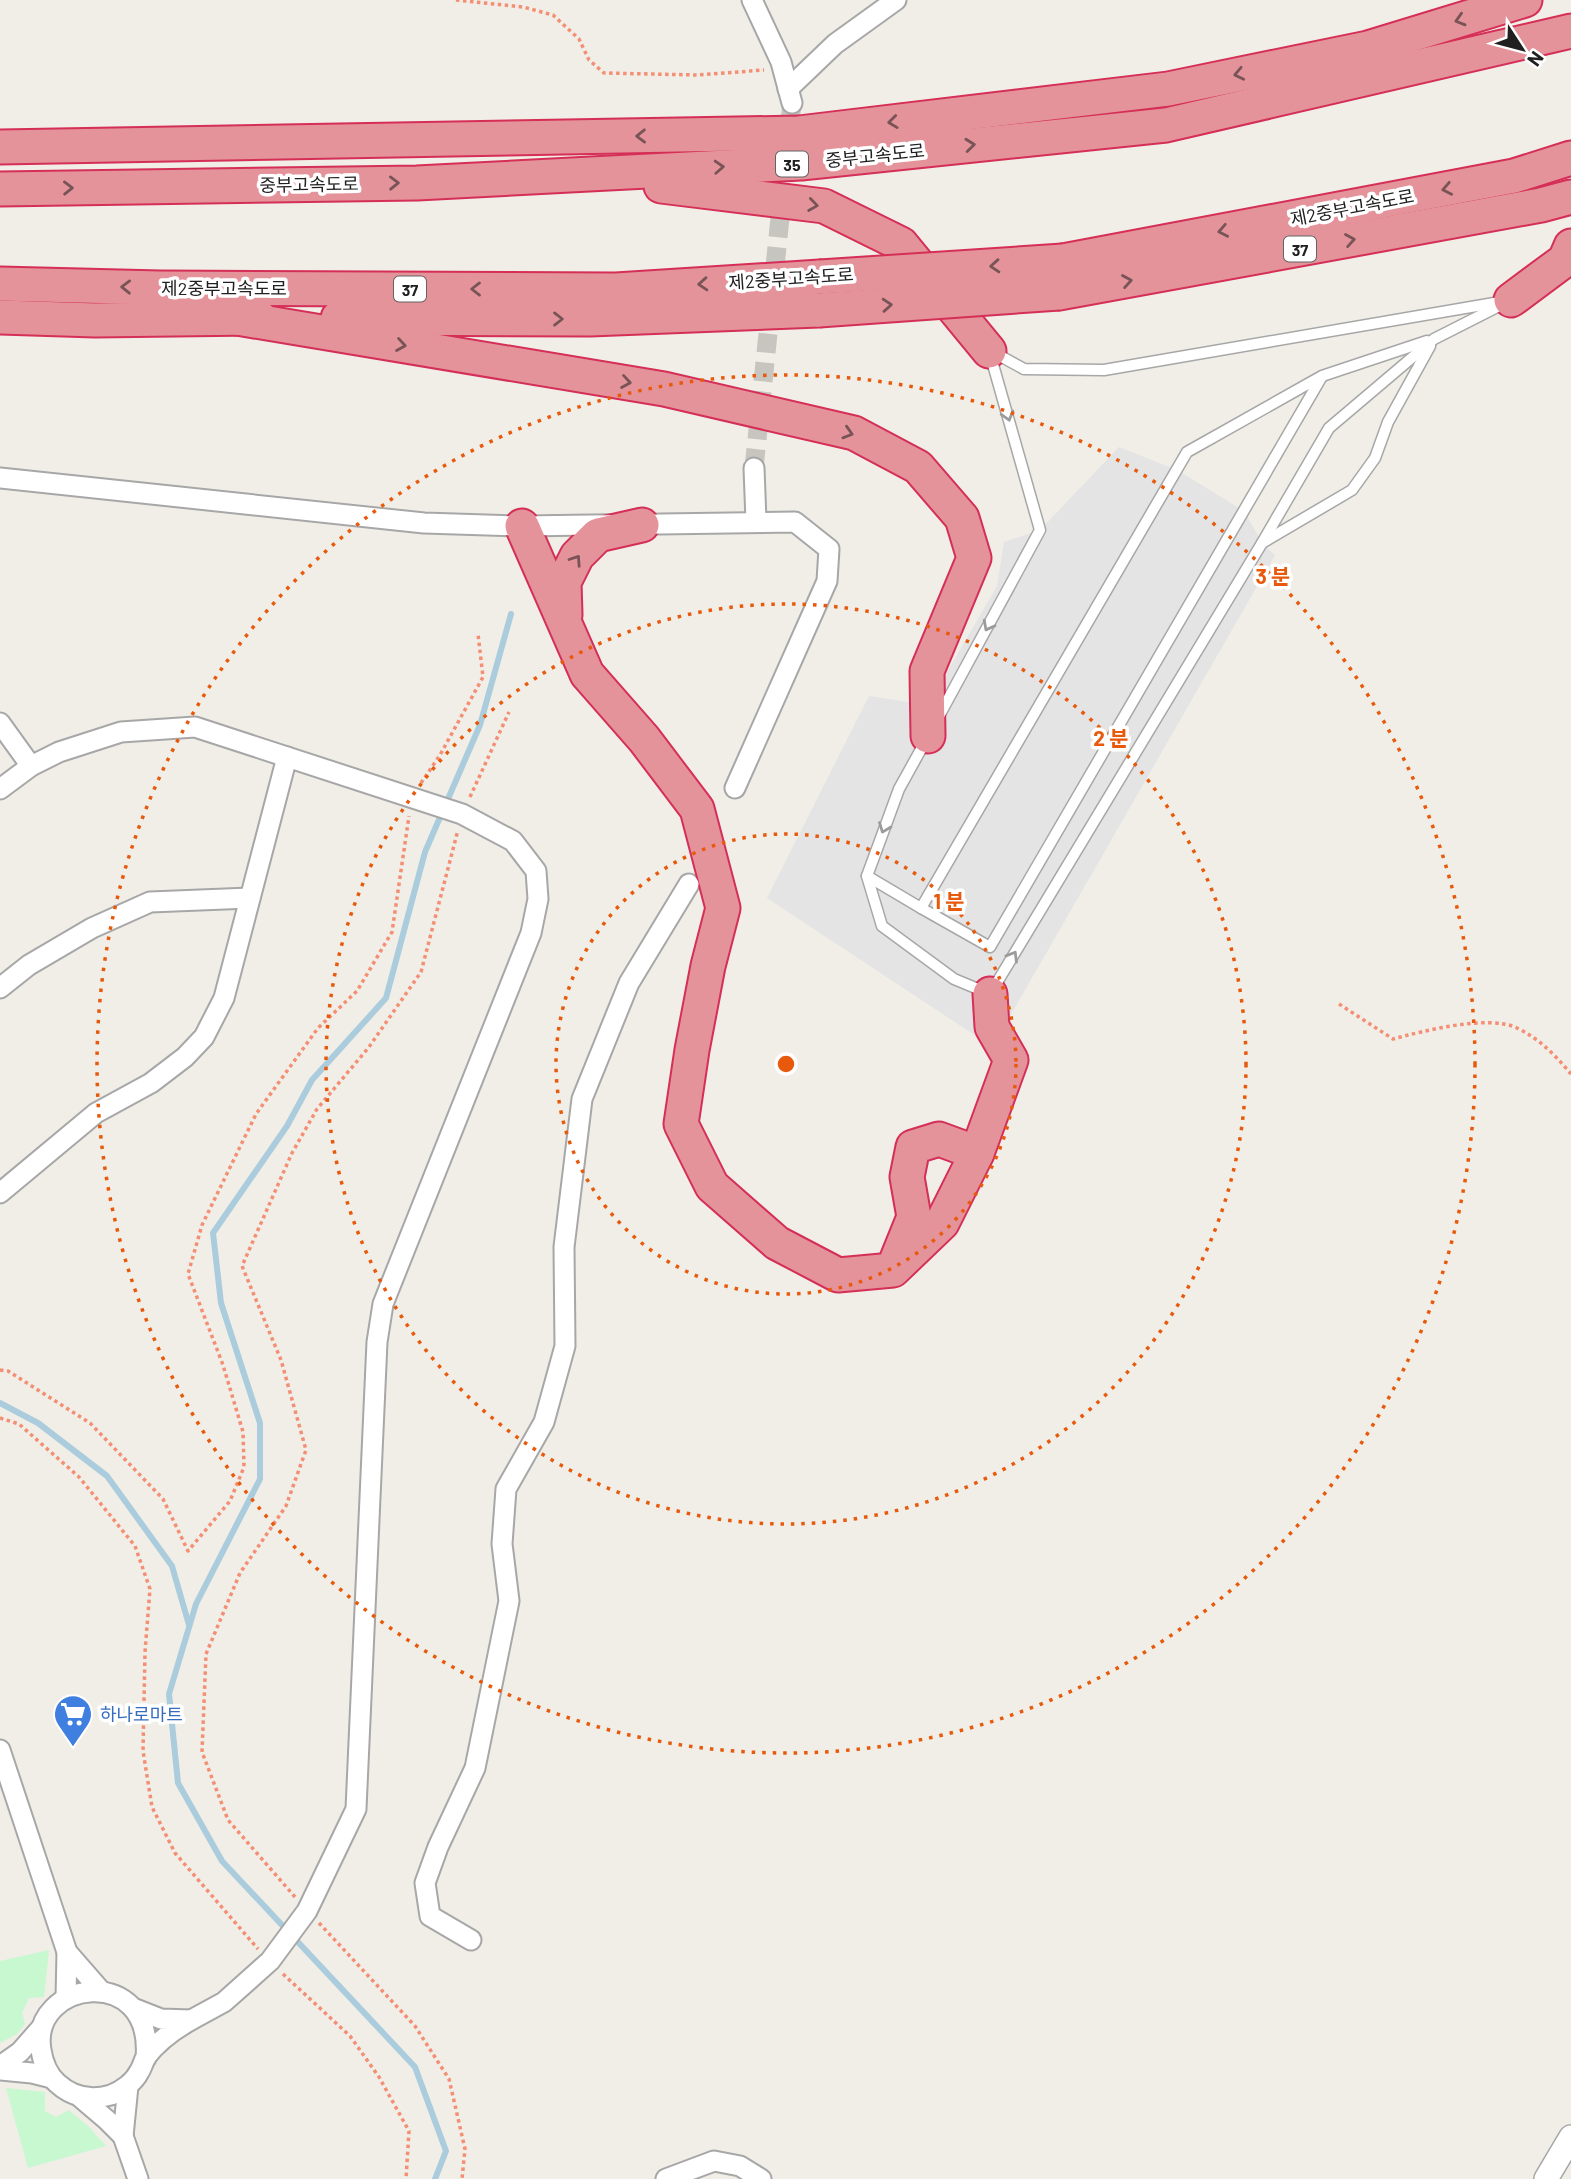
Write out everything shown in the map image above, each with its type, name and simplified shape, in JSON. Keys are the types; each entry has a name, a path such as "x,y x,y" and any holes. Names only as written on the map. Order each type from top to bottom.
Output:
{"highway":[{"name":"중부고속도로","path":"0,147 799,133 1168,89 1368,48 1525,0"},
{"name":"중부고속도로","path":"0,189 416,183 801,163 1166,125 1571,31"},
{"name":"제2중부고속도로","path":"0,284 159,288 616,290 820,277 1061,277 1514,176 1571,158"},
{"path":"575,175 824,206 901,244 989,351"},
{"name":"제2중부고속도로","path":"0,317 95,320 590,319 819,310 1061,277 1556,201"},
{"path":"1511,300 1569,254"},
{"path":"237,318 664,389 853,433 918,467 962,518 974,558 927,671 928,736"},
{"path":"565,625 564,582 577,556 598,535 642,525"},
{"path":"522,526 587,674 644,739 697,808 701,821 723,908 703,990 681,1124 712,1186 777,1243 838,1275 893,1269 942,1223 976,1153 1011,1060 992,1027 990,994"},
{"path":"893,1269 914,1217 907,1177 914,1147 939,1139 976,1153"}],"street":[{"path":"752,0 780,62 790,96 835,44 896,0"},
{"path":"754,468 756,521"},
{"path":"0,478 424,523 522,526 795,522 829,549 827,581 735,788"},
{"path":"0,723 31,766"},
{"path":"0,789 31,766 59,751 121,732 195,727 462,814 513,841 536,871 538,899 531,933 383,1304 377,1342 356,1809 307,1911 270,1961 224,2002 174,2029 146,2057"},
{"path":"0,1193 96,1113 151,1083 185,1057 204,1037 224,998 287,757"},
{"path":"471,1940 430,1916 425,1883 438,1847 475,1768 493,1683 509,1601 502,1544 506,1489 544,1422 565,1346 564,1247 582,1099 629,983 689,884"},
{"path":"0,988 29,965 92,928 150,902 250,898"},
{"path":"0,1750 66,1952 66,1998"},
{"path":"66,1952 101,1991"},
{"path":"0,2068 20,2052 56,2006 66,1998 83,1992 101,1991 119,1997 133,2008 143,2022 147,2040 146,2057 139,2073 128,2086 97,2098 80,2097"},
{"path":"133,2008 161,2019 191,2020"},
{"path":"43,2026 40,2044 43,2062 52,2078 64,2090 80,2097 122,2137 138,2179"},
{"path":"0,2068 52,2078"},
{"path":"122,2137 128,2086"},
{"path":"1546,2179 1571,2137"},
{"path":"666,2179 714,2161 740,2166 761,2179"}],"lane":[{"path":"989,351 1024,369 1104,370 1511,300"},
{"path":"921,908 1187,452 1322,376 1434,339 1511,300"},
{"path":"989,351 1040,530 899,789 867,876 882,926 954,979 990,994 1329,428 1434,339"},
{"path":"1262,543 1352,490 1375,458 1388,422 1434,339"},
{"path":"867,876 990,947 1322,376"}],"path":[{"path":"456,0 523,6 553,15 579,39 589,60 604,73 698,75 763,71 780,62"},
{"path":"0,1370 8,1371 90,1423 163,1499 188,1551 230,1501 244,1466 243,1432 223,1365 188,1274 202,1226 256,1114 318,1028 356,991 391,932 412,797 440,755 483,677 478,634"},
{"path":"462,2179 466,2150 449,2079 415,2026 307,1911 228,1819 202,1752 206,1654 240,1573 286,1506 306,1450 281,1360 242,1266 292,1153 317,1109 369,1047 421,972 462,814 509,712"},
{"path":"1339,1004 1393,1039 1434,1028 1493,1023 1516,1026 1548,1047 1571,1074"},
{"path":"0,1418 19,1424 79,1477 135,1546 150,1589 145,1652 143,1751 152,1807 174,1853 270,1961 349,2036 379,2077 409,2131 406,2179"}],"green space":[{"path":"49,1950 44,1997 29,1998 22,2013 25,2024 17,2034 0,2043 0,1961"},
{"path":"6,2088 45,2092 45,2111 56,2117 69,2110 106,2146 28,2168"}],"shaded area":[{"path":"1119,447 1177,470 1244,511 1262,543 1275,555 1009,1018 979,1038 767,898 869,696 928,705 997,586 1004,542 1040,530"}],"waterway":[{"path":"435,2179 446,2151 415,2067 222,1861 178,1783 169,1694 196,1604 260,1479 260,1423 221,1303 213,1233 287,1126 312,1080 386,998 425,852 480,725 511,614"},
{"path":"0,1403 38,1423 107,1476 172,1566 189,1625"}],"tunnel":[{"path":"754,468 792,103"}],"place":[{"name":"하나로마트","path":"73,1748"}]}
